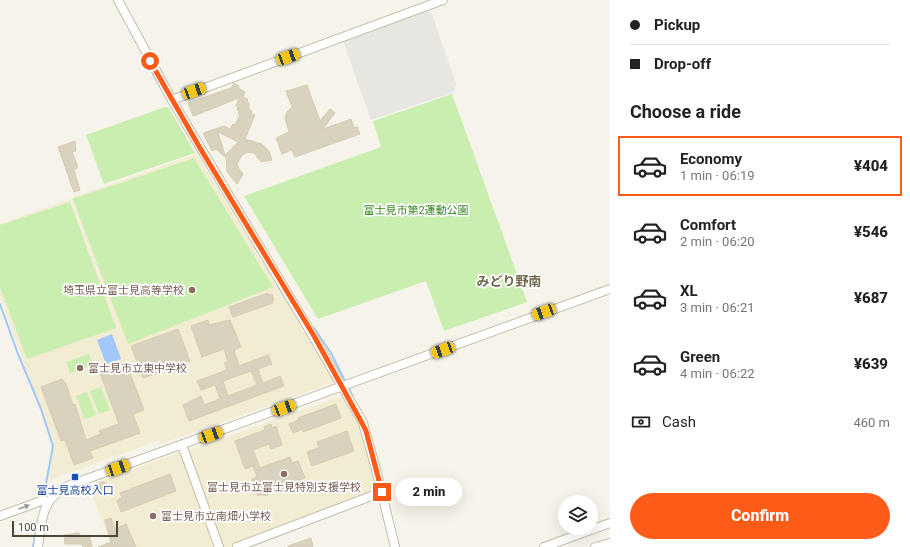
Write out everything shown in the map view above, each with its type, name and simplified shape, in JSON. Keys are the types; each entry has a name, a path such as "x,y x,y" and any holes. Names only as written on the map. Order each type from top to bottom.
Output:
{"street":[{"path":"118,0 172,100 342,387 366,431 395,547"},
{"path":"172,100 443,0"},
{"path":"38,547 43,516 48,501 61,489 610,289"},
{"path":"182,445 219,547"},
{"path":"237,547 382,492"},
{"path":"0,516 41,501 48,501"},
{"path":"544,547 610,523"},
{"path":"595,547 610,543"}],"shaded area":[{"path":"428,11 431,12 456,83 454,92 371,120 343,41"},
{"name":"埼玉県立富士見高等学校","path":"197,154 335,382 161,444 71,198"},
{"name":"富士見市立東中学校","path":"70,199 160,440 50,480 49,478 54,446 0,296 0,224"},
{"name":"富士見市立富士見特別支援学校","path":"342,396 362,433 378,492 229,547 221,547 187,451"},
{"name":"富士見市立南畑小学校","path":"180,452 217,547 112,547 89,486"}],"green space":[{"name":"富士見市第2運動公園","path":"452,94 527,302 444,331 426,281 318,319 244,196 381,147 373,121"},
{"path":"165,107 169,108 195,153 104,184 86,135"},
{"path":"194,158 273,287 128,344 73,199"},
{"path":"70,202 116,328 27,359 0,287 0,225"},
{"path":"89,354 93,365 70,373 66,362"},
{"path":"101,387 110,410 99,414 90,391"},
{"path":"87,392 96,415 85,419 76,396"}],"water":[{"path":"112,334 121,359 106,364 97,340"}],"building":[{"path":"234,83 239,86 238,88 245,92 243,97 248,99 247,102 249,103 249,110 252,111 251,114 255,115 245,139 262,144 269,151 272,160 261,162 254,153 247,152 242,155 237,164 243,174 237,184 227,172 226,158 216,149 212,151 203,133 224,126 230,129 233,124 235,125 240,115 238,114 239,111 237,110 238,107 236,106 239,98 193,116 188,103 231,88","holes":["218,132 238,142 225,155"]},
{"path":"307,85 320,121 330,109 335,113 323,129 351,119 354,128 357,127 360,134 295,157 292,150 282,154 276,138 289,132 285,118 287,112 292,107 286,91"},
{"path":"75,141 76,151 72,152 78,167 74,170 80,190 74,192 58,147"},
{"path":"268,293 269,295 272,294 274,300 272,301 273,303 233,317 229,307"},
{"path":"208,320 209,325 230,320 241,347 234,350 239,366 268,355 272,364 258,369 263,383 280,376 284,386 189,421 183,405 201,396 204,405 220,399 215,385 201,390 197,381 227,370 224,363 228,362 224,349 202,357 191,326","holes":["251,371 257,385 228,396 223,381"]},
{"path":"178,329 190,361 143,378 131,346"},
{"path":"126,363 144,410 133,414 140,433 90,451 93,458 74,465 65,440 61,441 41,387 62,379 66,384 73,405 75,404 86,440 101,434 99,431 119,424 100,373"},
{"path":"336,404 341,418 303,432 303,429 293,433 289,424 299,420 298,418"},
{"path":"271,424 272,428 276,426 282,445 271,449 269,444 253,450 260,468 290,457 292,463 298,461 305,478 299,480 300,484 283,491 281,487 269,491 270,494 258,496 252,479 257,477 253,466 245,469 235,441 265,430 264,427"},
{"path":"347,431 354,451 312,466 307,452 319,448 317,442"},
{"path":"170,474 176,491 121,512 117,500 122,498 120,493"},
{"path":"105,482 107,489 94,493 91,486"},
{"path":"111,518 115,529 126,524 136,547 98,547 111,542 105,520"},
{"path":"79,533 80,537 89,535 92,547 83,547 82,544 65,544 64,535"},
{"path":"311,538 313,547 288,547 288,546"}],"waterway":[{"path":"153,74 161,88"},
{"path":"196,148 206,163"},
{"path":"277,284 304,328"},
{"path":"0,304 18,354 41,409 53,446 43,500"},
{"path":"310,328 314,328 331,353 346,383"},
{"path":"348,387 353,397"},
{"path":"360,410 367,424"},
{"path":"33,547 38,521"},
{"path":"396,536 399,547"}],"place":[{"name":"埼玉県立富士見高等学校","path":"192,290"},
{"name":"富士見市立東中学校","path":"80,368"},
{"name":"富士見市立富士見特別支援学校","path":"284,474"},
{"name":"富士見高校入口","path":"75,477"},
{"name":"富士見市立南畑小学校","path":"153,516"}],"district":[{"name":"みどり野南","path":"509,281"}],"route":[{"path":"150,61 200,148 314,336 362,423 366,431 382,492"}]}
